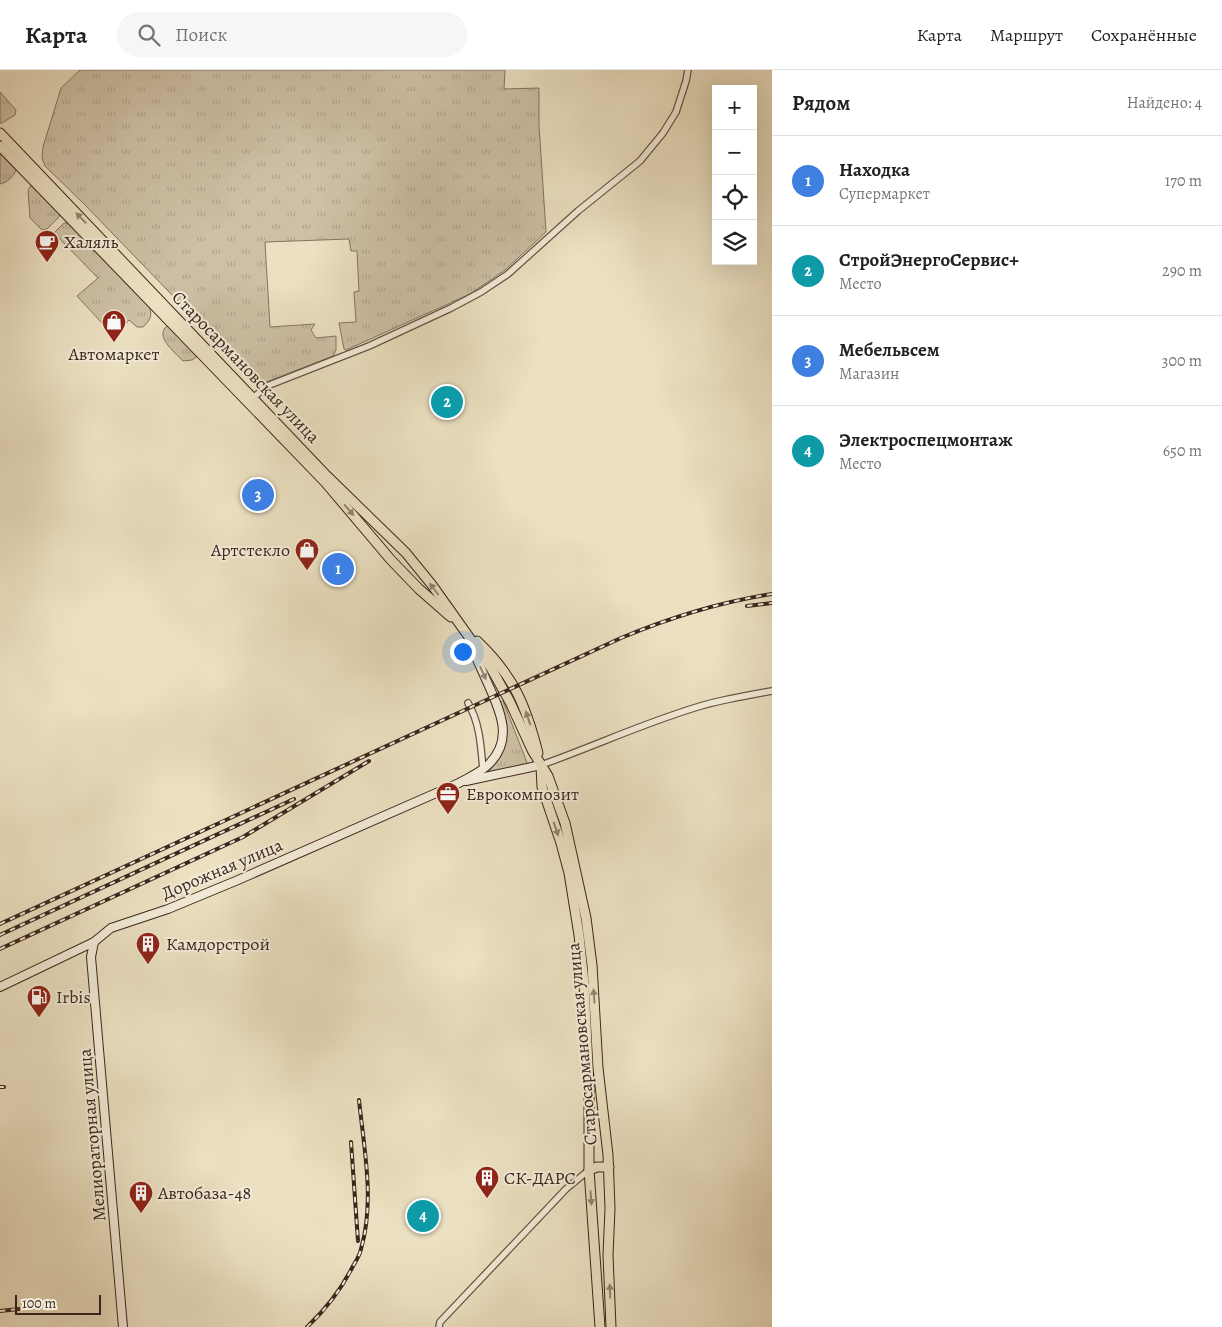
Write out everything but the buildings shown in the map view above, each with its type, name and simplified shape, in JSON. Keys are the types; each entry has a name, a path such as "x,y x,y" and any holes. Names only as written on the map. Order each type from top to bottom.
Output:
{"main road":[{"name":"Старосармановская улица","path":"0,133 327,476 406,553 491,668 540,765 548,776 565,823 586,918 592,965 598,1068 609,1167 608,1255 612,1327"},
{"name":"Старосармановская улица","path":"0,146 325,482 391,560 419,589 463,628"},
{"path":"391,560 401,562 404,560 406,553"},
{"name":"Старосармановская улица","path":"540,765 542,787 569,873 579,934 584,983 588,1076 588,1170 600,1327"},
{"path":"588,1170 597,1167 609,1167"}],"street":[{"path":"253,398 267,386 369,346 451,308 481,292 508,274 578,210 640,161 663,133 676,112 688,70"},
{"path":"460,783 483,770 492,761 502,740 504,727 501,712 463,628"},
{"path":"460,783 540,765 703,705 772,691"},
{"path":"468,703 473,711 477,726 483,770"},
{"name":"Дорожная улица","path":"0,987 94,942 111,928 168,909 238,880 460,783"},
{"name":"Мелиораторная улица","path":"94,942 91,957 123,1327"},
{"path":"439,1327 440,1322 566,1189 588,1170"}],"green space":[{"path":"80,70 505,70 504,89 539,88 539,125 546,232 505,270 470,294 346,350 344,349 339,323 356,322 354,292 359,291 357,251 351,251 349,239 265,242 270,327 315,324 311,330 316,338 336,336 336,350 333,356 259,385 45,166 42,158 43,147 61,88"},
{"path":"0,92 16,110 15,115 2,123 0,123"},
{"path":"0,151 16,170 10,179 0,184"},
{"path":"32,184 60,212 59,217 47,229 42,230 30,218 28,190"},
{"path":"64,223 68,223 147,303 151,316 143,327 137,327 129,320 116,335 113,335 77,296 98,278 55,234"},
{"path":"168,325 199,355 192,360 183,361 164,339 164,329"},
{"path":"503,701 528,765 488,773 500,756 498,703"}],"railway":[{"path":"0,924 621,638 695,612 733,601 772,594"},
{"path":"747,606 772,603"},
{"path":"0,949 243,837 369,761"},
{"path":"0,935 294,799"},
{"path":"307,1327 327,1306 348,1275 358,1258 365,1231 368,1194 366,1156 359,1100"},
{"path":"351,1142 358,1241"},
{"path":"0,1311 19,1309"}],"place":[{"name":"Халяль","path":"47,263"},
{"name":"Автомаркет","path":"114,343"},
{"name":"СтройЭнергоСервис+","path":"447,402"},
{"name":"Мебельвсем","path":"258,495"},
{"name":"Находка","path":"338,569"},
{"name":"Артстекло","path":"307,571"},
{"name":"Еврокомпозит","path":"448,815"},
{"name":"Камдорстрой","path":"148,965"},
{"name":"Irbis","path":"39,1018"},
{"name":"СК-ДАРС","path":"487,1199"},
{"name":"Автобаза-48","path":"141,1214"},
{"name":"Электроспецмонтаж","path":"423,1216"}]}
